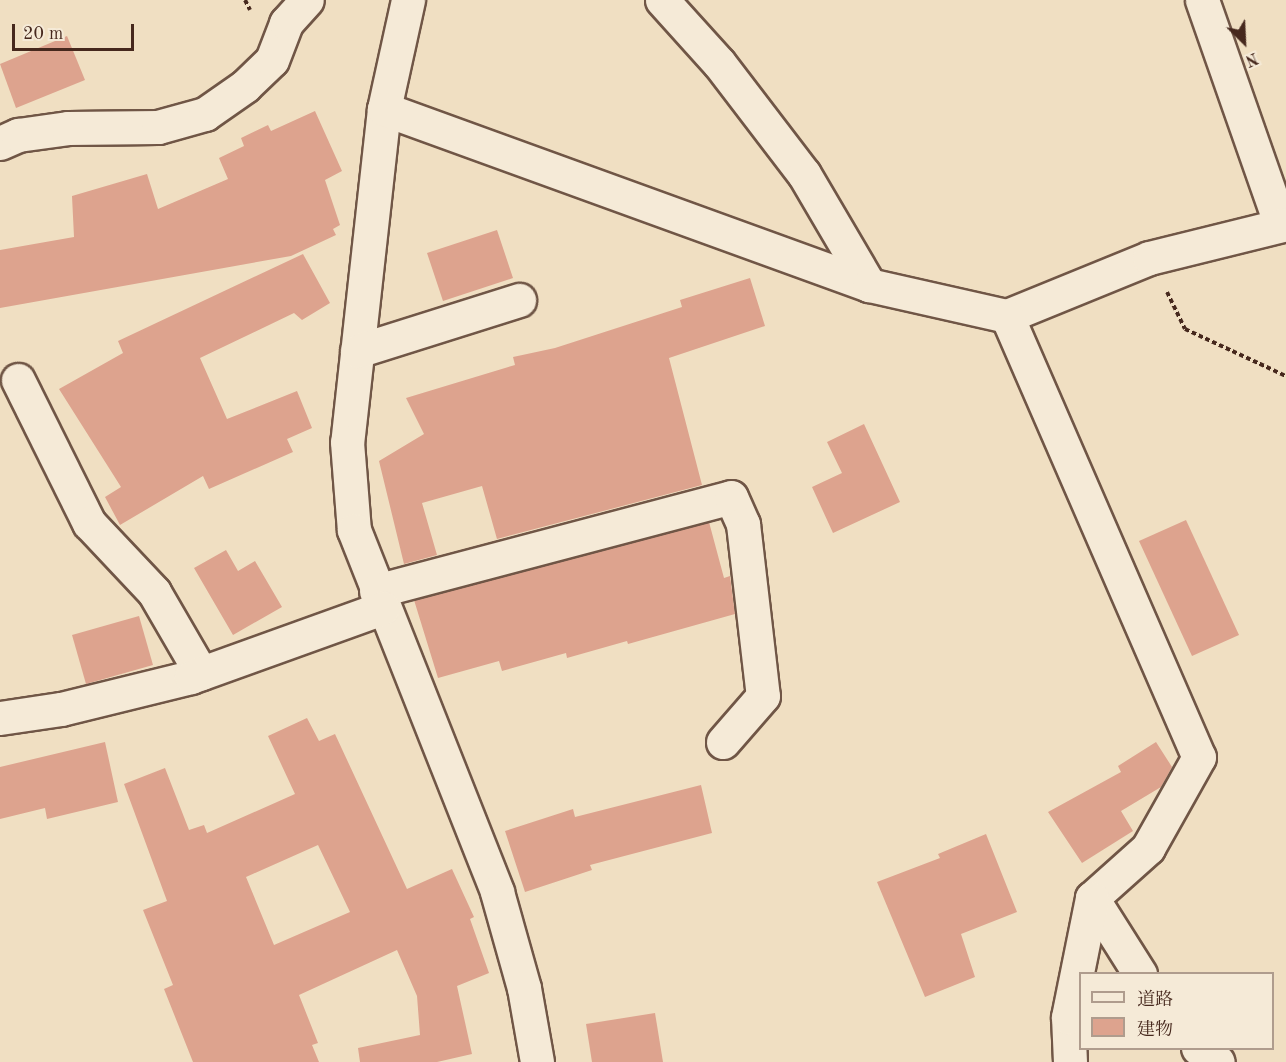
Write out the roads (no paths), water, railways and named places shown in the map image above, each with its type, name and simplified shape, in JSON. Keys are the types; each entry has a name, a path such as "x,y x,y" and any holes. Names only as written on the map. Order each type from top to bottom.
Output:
{"street":[{"path":"0,143 18,135 68,128 158,127 205,114 245,86 272,60 286,23 307,0"},
{"path":"408,0 384,109 347,442 354,530 497,892 524,988 537,1062"},
{"path":"662,0 719,63 804,174 868,285"},
{"path":"384,109 868,285 1007,316 1149,258 1283,225 1205,1"},
{"path":"357,351 519,300"},
{"path":"1007,316 1199,757 1148,848 1092,898 1068,1017 1070,1062"},
{"path":"18,380 89,524 154,591 201,673"},
{"path":"0,718 61,709 201,673 380,600 731,497 743,524 763,696 723,742"},
{"path":"1092,898 1139,972"},
{"path":"1201,1050 1218,1062"}]}
